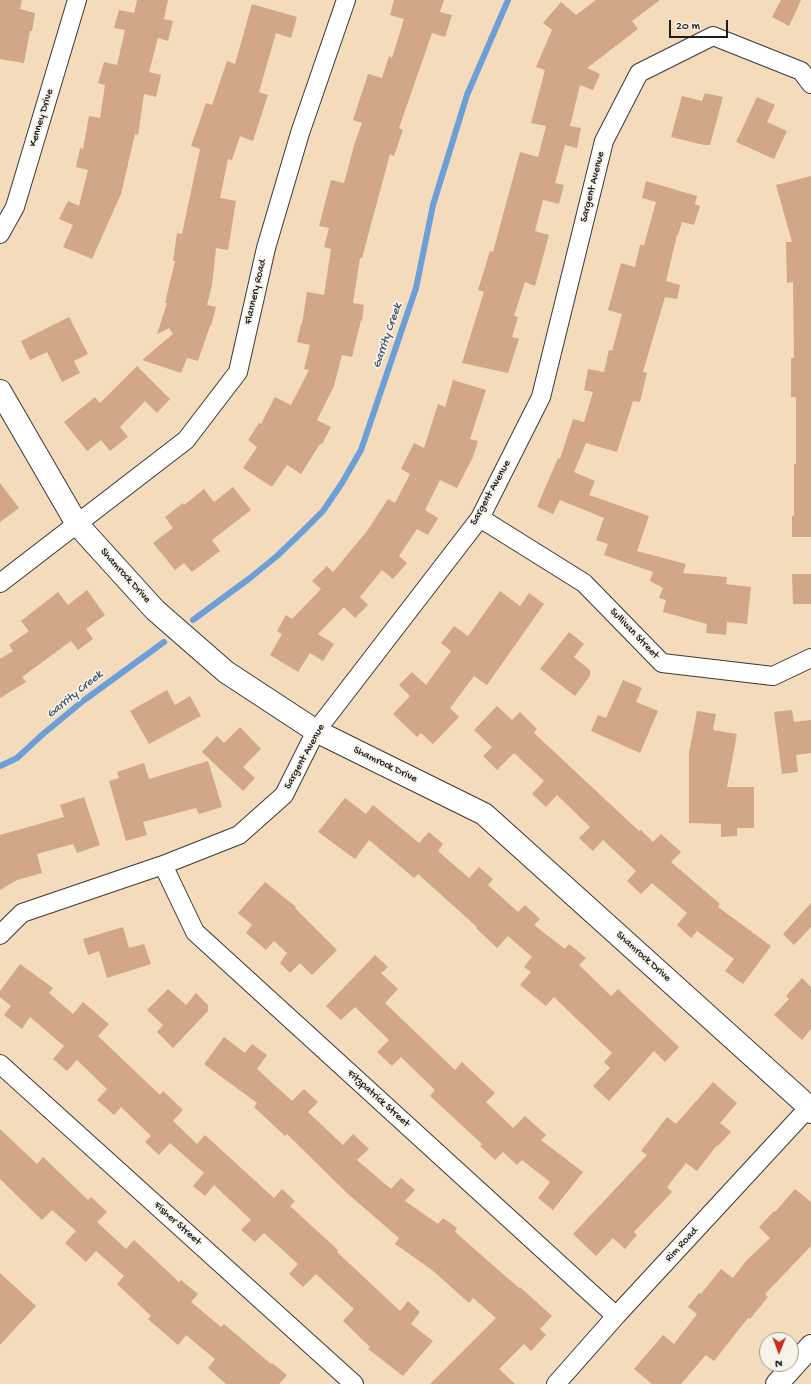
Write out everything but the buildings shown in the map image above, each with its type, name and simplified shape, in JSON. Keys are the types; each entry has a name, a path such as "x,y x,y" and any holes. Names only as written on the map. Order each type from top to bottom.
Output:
{"street":[{"name":"Kenney Drive","path":"0,234 15,207 77,0"},
{"name":"Flannery Road","path":"0,583 186,440 238,372 268,240 300,133 346,0"},
{"name":"Sargent Avenue","path":"0,935 22,913 163,866 239,835 284,795 316,731 480,518 541,397 604,141 639,73 713,36 801,70 811,84"},
{"name":"Shamrock Drive","path":"0,391 77,524 155,610 226,672 316,731 484,814 811,1108"},
{"name":"Sullivan Street","path":"480,518 584,583 662,663 773,676 811,658"},
{"name":"Fitzpatrick Street","path":"163,866 195,932 616,1316"},
{"name":"Fisher Street","path":"0,1064 354,1384"},
{"name":"Rim Road","path":"556,1384 616,1316 811,1108"},
{"path":"777,1384 811,1346"}],"waterway":[{"name":"Garrity Creek","path":"193,620 277,556 323,511 342,483 361,450 416,288 433,205 467,95 508,0"},
{"name":"Garrity Creek","path":"0,766 17,758 83,701 164,642"}]}
